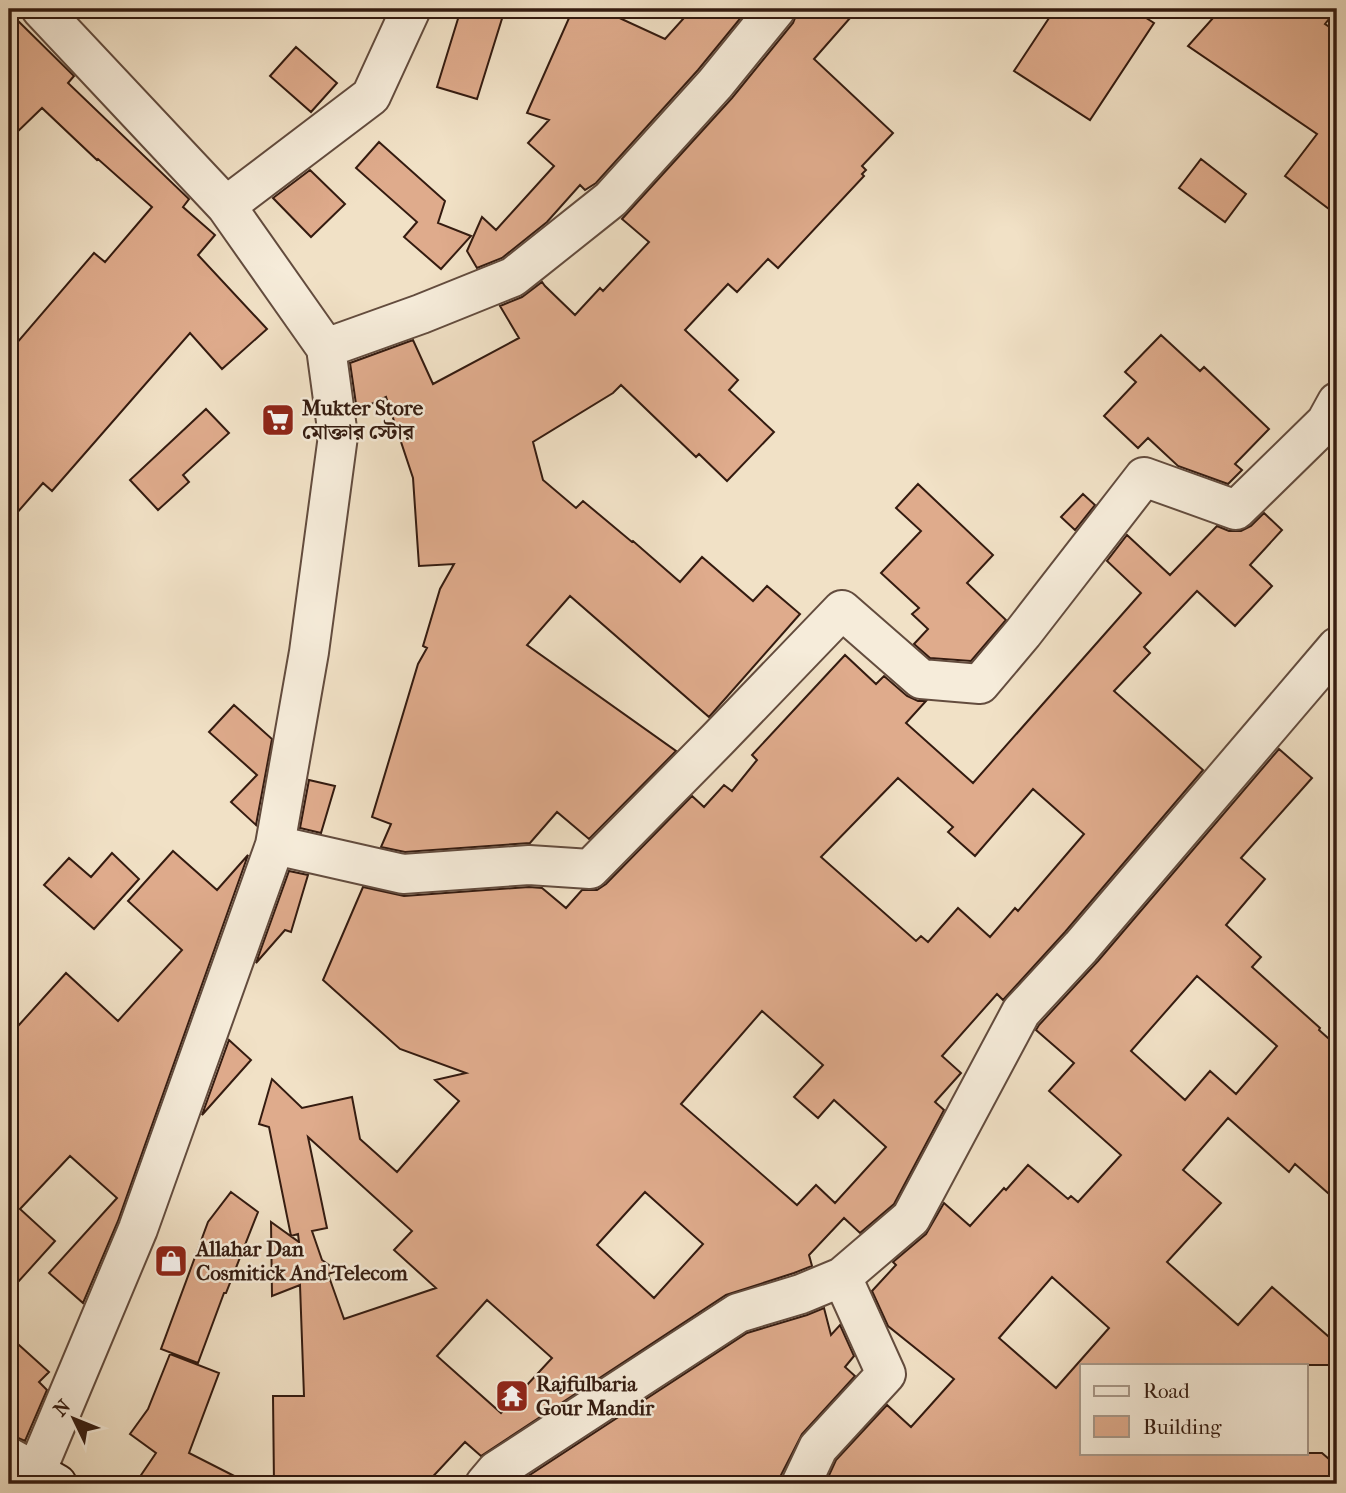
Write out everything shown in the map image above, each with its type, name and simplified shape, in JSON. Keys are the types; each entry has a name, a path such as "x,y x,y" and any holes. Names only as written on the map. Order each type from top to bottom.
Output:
{"street":[{"path":"34,1471 138,1229 275,845 309,652 338,436 326,348 226,206 41,9"},
{"path":"226,206 372,96 411,9"},
{"path":"326,348 513,277 611,199 715,84 776,9"},
{"path":"275,845 403,874 529,865 590,869 842,610 921,679 980,684 1144,477 1236,510 1326,422 1337,402"},
{"path":"485,1484 496,1471 738,1313 802,1294 842,1277 911,1218 1021,1012 1081,947 1337,647"},
{"path":"801,1484 818,1448 886,1374 842,1277"}],"building":[{"path":"461,9 505,9 477,99 437,87"},
{"path":"573,9 600,9 665,39 692,9 748,9 698,70 596,183 585,190 580,185 547,222 502,258 477,268 467,251 482,217 496,230 554,166 528,143 549,120 527,113"},
{"path":"797,9 858,9 814,59 893,133 862,166 866,170 862,174 864,176 778,268 768,259 737,292 728,284 685,330 738,380 729,390 774,432 727,481 699,454 696,457 621,385 613,393 533,442 543,480 576,508 583,501 680,582 702,557 753,601 767,586 800,614 709,717 570,596 527,645 676,751 589,839 557,812 530,843 405,852 381,847 391,824 372,817 418,664 427,648 423,646 440,589 454,564 419,566 413,478 386,397 357,411 350,363 413,340 433,384 519,338 500,306 522,297 542,282 575,315 600,288 603,291 649,242 622,219 732,98 793,23"},
{"path":"1055,9 1132,9 1154,23 1090,120 1014,71"},
{"path":"1221,9 1337,9 1325,24 1337,32 1337,215 1285,176 1317,134 1188,46"},
{"path":"9,12 74,76 68,83 189,199 183,207 215,235 198,255 267,329 222,369 190,333 52,491 43,483 9,522 9,352 94,253 105,262 152,207 42,108 9,140"},
{"path":"296,47 337,83 311,112 270,76"},
{"path":"379,142 445,201 438,223 471,236 441,269 404,237 417,222 356,168"},
{"path":"1201,159 1246,194 1225,222 1179,188"},
{"path":"310,170 345,204 311,237 273,198"},
{"path":"1161,335 1200,371 1204,367 1269,429 1235,464 1242,470 1228,484 1178,466 1148,438 1138,448 1104,416 1136,382 1125,372"},
{"path":"206,409 229,433 183,475 189,482 158,510 130,480"},
{"path":"918,484 993,555 967,583 1006,620 971,661 930,658 914,644 928,629 912,614 919,608 881,573 921,531 896,508"},
{"path":"1083,494 1095,505 1075,530 1061,517"},
{"path":"1264,513 1282,530 1250,565 1272,586 1235,626 1197,591 1144,647 1150,653 1114,691 1203,770 1065,932 1003,1000 997,994 942,1056 961,1073 935,1102 944,1110 894,1204 860,1233 844,1218 809,1255 812,1266 726,1295 481,1456 465,1442 426,1484 274,1484 273,1396 304,1396 300,1285 272,1296 271,1222 299,1242 298,1234 291,1236 269,1127 259,1124 272,1079 302,1108 352,1097 360,1139 397,1172 459,1101 435,1080 466,1073 400,1049 323,980 363,887 404,896 542,888 566,908 582,890 597,890 606,884 692,796 704,807 724,785 732,791 757,760 752,755 845,655 876,684 884,676 907,696 926,701 906,723 973,783 1141,593 1107,561 1127,535 1170,575 1217,526 1229,531 1241,531 1251,526","holes":["898,778 953,827 948,832 975,856 1033,789 1084,834 1018,911 1015,908 990,937 958,908 928,942 921,936 916,941 821,857","762,1011 823,1065 794,1097 818,1118 834,1100 886,1147 835,1203 816,1185 797,1205 681,1104","308,1137 412,1231 394,1250 436,1288 344,1319 328,1274 337,1271 322,1260 312,1231 327,1228","645,1192 703,1244 654,1298 597,1245","487,1300 552,1358 501,1413 437,1356"]},
{"path":"234,705 272,739 256,825 231,802 257,775 209,732"},
{"path":"1279,749 1312,778 1241,858 1265,879 1226,925 1261,957 1252,967 1337,1046 1337,1201 1295,1164 1289,1172 1228,1118 1183,1170 1221,1203 1167,1262 1238,1325 1272,1287 1337,1344 1337,1365 1080,1364 1080,1454 1322,1453 1337,1466 1337,1484 825,1484 836,1460 887,1405 911,1427 954,1379 888,1326 872,1291 896,1265 893,1262 926,1234 944,1203 970,1226 1028,1165 1068,1199 1071,1196 1078,1202 1121,1155 1049,1091 1074,1063 1036,1030 1098,961","holes":["1197,976 1277,1046 1236,1094 1210,1071 1185,1100 1131,1051","1052,1277 1109,1328 1056,1388 999,1338"]},
{"path":"309,780 335,786 321,833 300,828"},
{"path":"173,851 217,890 248,855 118,1221 83,1303 49,1273 117,1198 70,1156 20,1209 55,1241 9,1292 9,1036 66,973 118,1021 182,950 128,901"},
{"path":"112,853 139,879 94,929 44,885 69,858 91,877"},
{"path":"289,871 308,875 291,932 285,930 256,963"},
{"path":"229,1040 251,1060 202,1115"},
{"path":"231,1192 258,1212 198,1363 161,1349 208,1222"},
{"path":"824,1308 831,1335 840,1325 854,1356 845,1367 855,1376 802,1434 779,1484 516,1484 747,1333"},
{"path":"9,1336 49,1372 39,1382 47,1390 25,1441 9,1434"},
{"path":"170,1354 219,1373 189,1453 250,1484 135,1484 156,1453 130,1434 148,1409"}],"place":[{"name":"Mukter Store মোক্তার স্টোর","path":"278,420"},
{"name":"Allahar Dan Cosmitick And Telecom","path":"171,1261"},
{"name":"Rajfulbaria Gour Mandir","path":"512,1396"}]}
